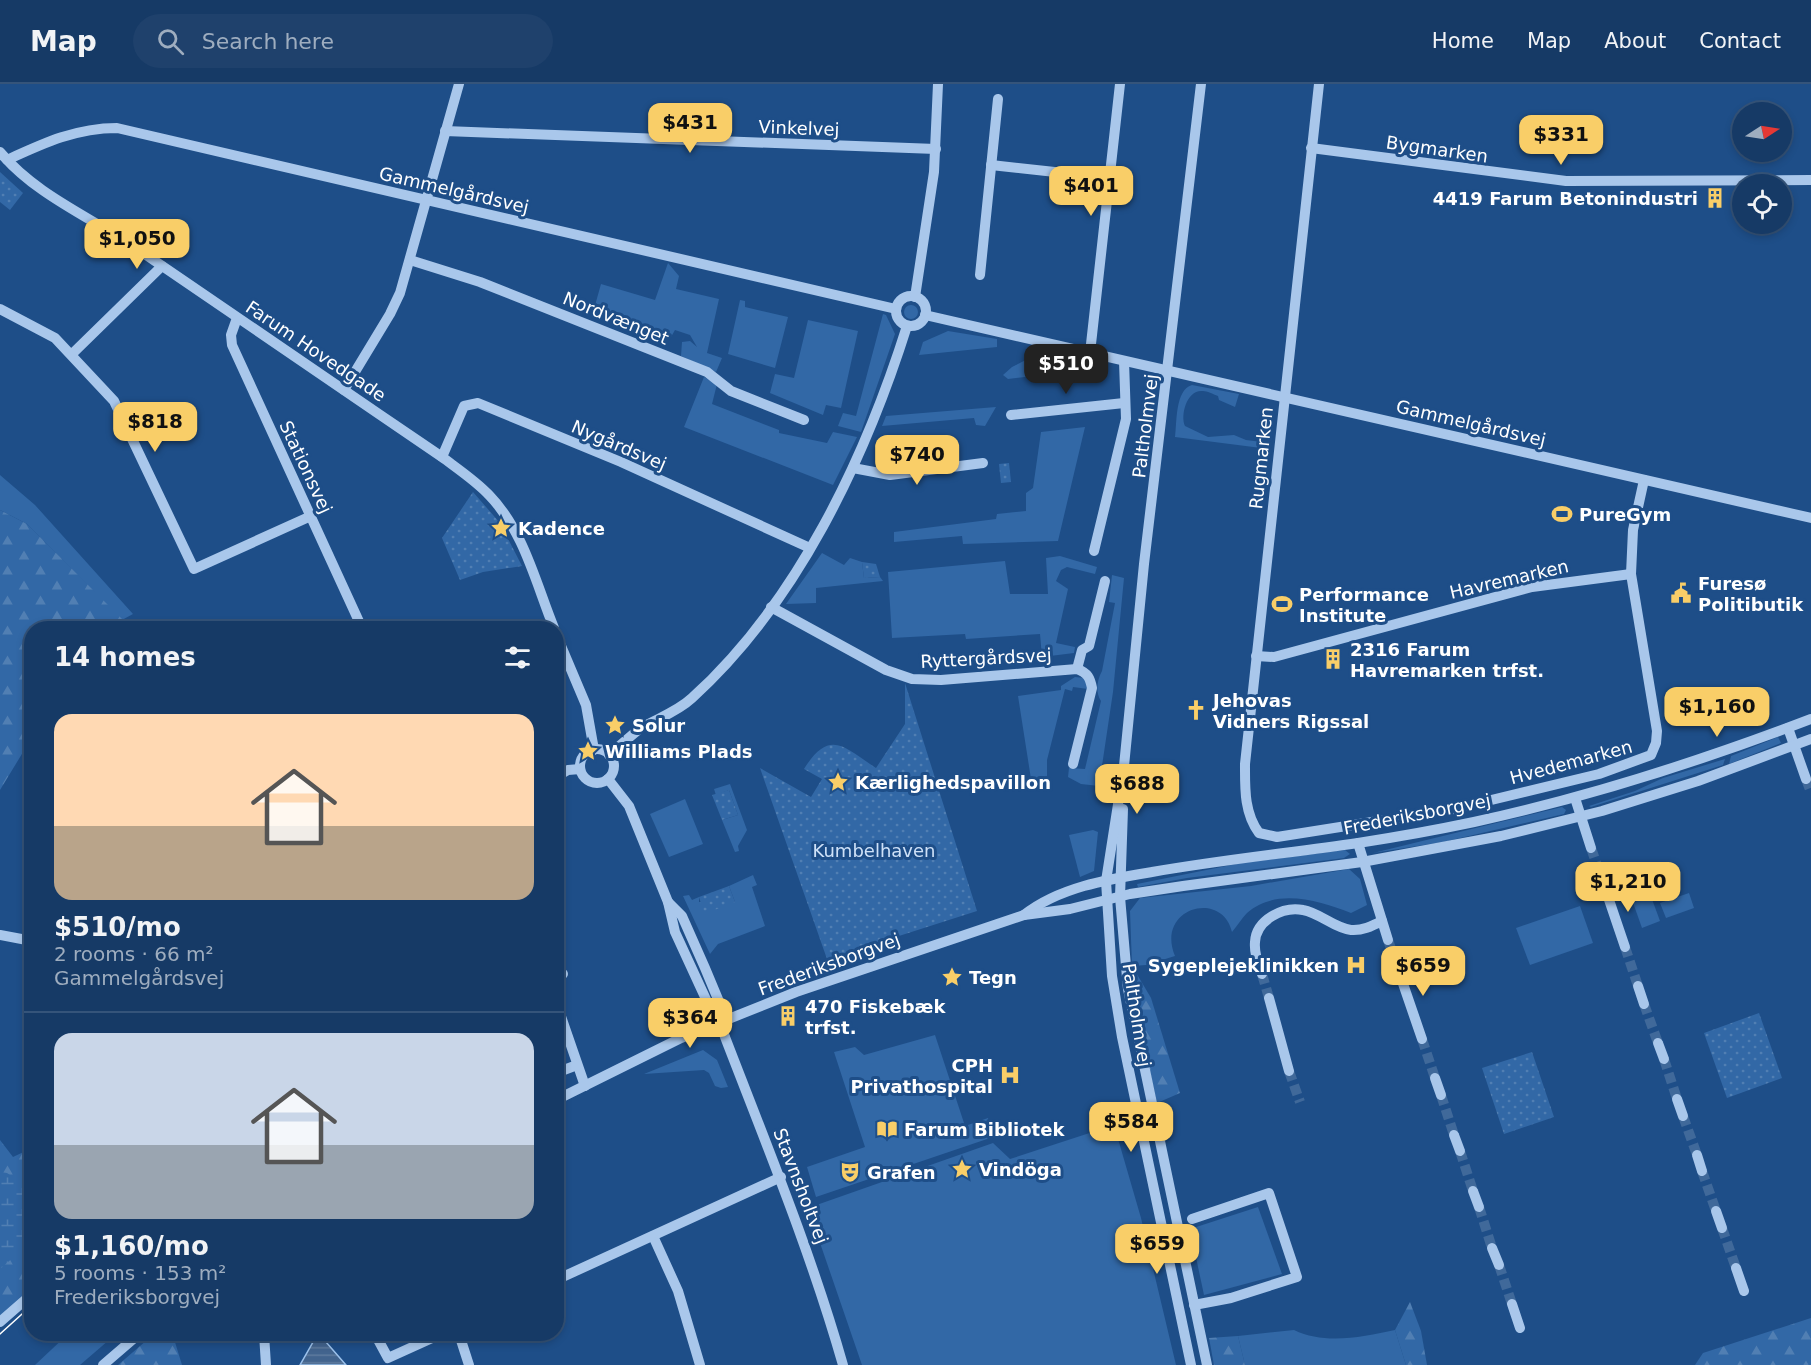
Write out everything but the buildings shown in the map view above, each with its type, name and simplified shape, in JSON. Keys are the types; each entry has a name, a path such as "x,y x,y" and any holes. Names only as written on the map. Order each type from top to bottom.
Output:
{"street":[{"path":"344,390 390,314 410,260 459,84"},
{"path":"915,297 936,149 938,84"},
{"path":"1090,353 1120,84"},
{"name":"Paltholmvej","path":"1191,1365 1122,1036 1106,900 1106,881 1123,773 1144,564 1169,371 1201,84"},
{"name":"Rugmarken","path":"1260,833 1250,815 1245,791 1245,764 1319,84"},
{"path":"980,275 998,99"},
{"name":"Gammelgårdsvej","path":"3,156 74,131 117,128 896,309"},
{"name":"Vinkelvej","path":"445,131 936,149"},
{"name":"Bygmarken","path":"1311,148 1566,180 1811,180"},
{"name":"Farum Hovedgade","path":"3,156 36,186 162,266 442,457 490,495 507,517 519,540 551,621"},
{"path":"991,165 1110,178"},
{"name":"Nordvænget","path":"410,260 480,282 707,372 732,392 804,420"},
{"path":"72,354 162,266"},
{"path":"915,297 924,304 926,315 917,325 907,326 899,321 896,309 904,298 915,297"},
{"path":"0,309 55,338 114,401 194,569 311,516"},
{"name":"Gammelgårdsvej","path":"926,315 1811,518"},
{"name":"Stationsvej","path":"237,318 231,335 232,345 359,621"},
{"path":"609,755 638,730 674,712 692,698 771,607 810,548 853,468 884,394 907,326"},
{"path":"1094,551 1126,419 1124,361"},
{"name":"Nygårdsvej","path":"442,457 464,406 478,403 621,462 810,548"},
{"path":"1011,416 1124,403"},
{"path":"853,468 890,475 983,463"},
{"name":"Hvedemarken","path":"1260,833 1277,837 1454,809 1548,788 1647,759 1655,749 1657,731 1630,574 1633,530 1644,480"},
{"name":"Havremarken","path":"1256,656 1274,657 1532,588 1630,574"},
{"name":"Ryttergårdsvej","path":"1077,669 1083,650 1089,646 1105,580"},
{"name":"Ryttergårdsvej","path":"771,607 886,670 912,679 941,680 1077,669 1085,672 1091,679 1092,688 1073,764"},
{"path":"564,652 586,705 594,750"},
{"name":"Frederiksborgvej","path":"1024,915 1033,908 1083,886 1120,878 1227,860 1358,843 1473,822 1575,798 1674,768 1811,719"},
{"path":"1788,728 1806,779"},
{"name":"Frederiksborgvej","path":"564,1096 681,1038 823,981 1024,915 1070,909 1120,897 1362,861 1501,836 1580,816 1698,781 1811,739"},
{"path":"594,750 603,750 609,755 614,767 608,779 599,783 591,783 580,769 583,757 594,750"},
{"path":"564,772 580,769"},
{"name":"Paltholmvej","path":"1123,773 1120,897 1128,989 1207,1365"},
{"path":"608,779 628,806 668,902 675,932 710,1008 720,1022"},
{"path":"1575,798 1591,848"},
{"path":"1358,843 1388,940"},
{"path":"1605,888 1625,947"},
{"path":"1262,974 1255,954 1255,941 1258,930 1276,914 1290,910 1304,910 1349,930 1369,927 1382,921"},
{"path":"0,935 24,940"},
{"path":"1399,972 1422,1039"},
{"path":"1638,986 1644,1004"},
{"path":"1269,998 1289,1071"},
{"name":"Stavnsholtvej","path":"720,1022 822,1288 843,1365"},
{"path":"564,1026 585,1086"},
{"path":"1658,1043 1664,1059"},
{"path":"564,1070 577,1065"},
{"path":"1435,1078 1441,1095"},
{"path":"1677,1099 1683,1116"},
{"path":"1454,1135 1460,1151"},
{"path":"1697,1155 1702,1171"},
{"path":"564,1276 781,1177"},
{"path":"1473,1191 1479,1208"},
{"path":"1192,1219 1269,1193 1297,1277 1231,1298 1194,1305"},
{"path":"1716,1211 1722,1228"},
{"path":"653,1236 678,1291 700,1365"},
{"path":"1492,1248 1499,1265"},
{"path":"1736,1268 1743,1291"},
{"path":"0,1322 24,1301"},
{"path":"1512,1304 1520,1328"},
{"path":"103,1365 131,1341"},
{"path":"264,1341 266,1365"},
{"path":"379,1341 388,1358 426,1341"},
{"path":"461,1341 469,1365"}],"green space":[{"path":"0,172 23,193 10,210 0,202"},
{"path":"668,263 679,276 676,289 719,299 707,353 722,358 716,372 681,356 682,342 690,341 697,347 690,335 675,330 671,337 649,330 646,337 620,327 623,320 594,309 601,284 655,300"},
{"path":"740,300 745,301 745,307 788,317 775,368 728,354"},
{"path":"911,305 916,307 918,312 916,317 911,319 906,317 904,312 906,307"},
{"path":"883,314 886,315 895,334 861,432 838,426 843,413 856,416"},
{"path":"808,320 858,331 841,408 826,405 823,415 770,393 775,374 794,378"},
{"path":"948,331 997,339 997,347 919,355 923,342"},
{"path":"1041,352 1095,362 1096,369 1008,379 1003,375 1012,367"},
{"path":"704,377 717,384 712,404 779,430 779,433 827,443 833,432 857,437 833,485 684,427"},
{"path":"1192,385 1239,394 1235,407 1219,400 1218,396 1197,391 1186,404 1183,416 1185,426 1208,437 1234,435 1246,440 1270,443 1269,449 1175,437 1182,393"},
{"path":"996,407 985,426 976,425 974,418 882,426 886,416"},
{"path":"1085,427 1058,541 963,544 962,536 894,542 894,532 996,519 997,514 1026,511 1026,493 1033,488 1041,432"},
{"path":"1009,463 1011,482 1001,483 999,464"},
{"path":"0,475 35,505 133,614 122,620 27,524 0,510"},
{"path":"473,492 500,523 522,566 483,572 460,580 442,538"},
{"path":"0,510 27,524 124,621 24,621 24,751 0,790"},
{"path":"822,553 844,565 850,558 862,562 864,578 880,577 883,581 816,588 816,603 786,604"},
{"path":"1060,556 1097,567 1095,574 1067,567 1061,570 1056,581 1068,589 1056,643 1075,647 1074,653 1042,657 1040,634 966,639 965,634 892,638 888,572 1005,561 1010,594 1048,594 1046,558"},
{"path":"862,562 876,564 880,577 864,578"},
{"path":"1112,575 1124,578 1113,692 1099,786 1081,784 1068,777 1069,768 1085,769 1101,701 1097,690 1098,682 1115,603 1109,602"},
{"path":"1075,677 1085,678 1088,689 1073,687 1072,691 1065,689 1047,760 1047,782 1031,779 1018,696 1061,690 1061,686"},
{"name":"Kumbelhaven","path":"905,683 977,911 827,959 760,768 811,797 822,779 804,769 822,748 838,745 876,768 905,724"},
{"path":"1778,737 1781,743 1729,764 1731,756"},
{"path":"1725,759 1723,765 1589,806 1635,791 1663,778"},
{"path":"730,784 747,830 738,846 739,851 735,852 722,820 738,815 729,790 716,795 714,789"},
{"path":"729,790 738,815 722,820 712,795"},
{"path":"685,799 703,844 669,857 650,814"},
{"path":"1562,807 1566,810 1564,814 1443,842 1373,853"},
{"path":"1093,830 1098,832 1094,871 1080,877 1069,835"},
{"path":"1345,850 1350,854 1344,858 1187,878 1138,887 1137,884 1241,863"},
{"path":"1349,869 1360,879 1367,905 1351,913 1312,901 1284,898 1271,900 1247,913 1232,932 1226,919 1216,911 1204,908 1192,910 1182,916 1174,926 1171,939 1175,956 1146,965 1132,966 1130,911 1140,898 1251,886"},
{"path":"753,875 757,885 752,887 765,926 718,944 710,954 683,896 689,895 692,900 699,897 699,902 735,902 729,886"},
{"path":"729,886 735,902 704,914 699,897"},
{"path":"1649,891 1660,921 1642,928 1631,897"},
{"path":"1689,893 1694,908 1666,918 1660,903"},
{"path":"1580,906 1593,943 1530,965 1516,928"},
{"path":"1132,966 1151,998 1180,1093 1157,1103 1138,1017"},
{"path":"1759,1013 1782,1078 1727,1098 1704,1033"},
{"path":"935,1035 965,1126 988,1118 993,1137 816,1197 807,1167 865,1147 834,1052 855,1047 864,1055"},
{"path":"703,1050 717,1060 728,1087 715,1086 709,1073 704,1070 644,1074"},
{"path":"1532,1052 1554,1117 1504,1134 1482,1068"},
{"path":"1114,1125 1141,1218 1176,1365 862,1365 808,1208 993,1143 1010,1159"},
{"path":"0,1140 13,1157 24,1152 24,1295 0,1318"},
{"path":"0,1172 7,1173 24,1185 24,1248 0,1269"},
{"path":"1258,1207 1282,1274 1204,1295 1190,1229"},
{"path":"1410,1302 1421,1331 1427,1365 1406,1365 1395,1330"},
{"path":"1811,1318 1811,1365 1695,1365 1703,1353"},
{"path":"1294,1330 1318,1337 1344,1338 1395,1330 1406,1365 1245,1365 1238,1336"},
{"path":"1238,1336 1245,1365 1214,1365 1209,1338"},
{"path":"61,1341 108,1341 80,1365 35,1365"},
{"path":"146,1341 175,1341 182,1365 118,1365"}],"shaded area":[{"path":"325,1341 346,1365 300,1365 313,1342"}],"tunnel":[{"path":"1806,779 1811,792"},
{"path":"1591,848 1605,888"},
{"path":"1388,940 1399,972"},
{"path":"1625,947 1638,986"},
{"path":"1262,974 1269,998"},
{"path":"1644,1004 1658,1043"},
{"path":"1422,1039 1435,1078"},
{"path":"1664,1059 1677,1099"},
{"path":"1289,1071 1300,1102"},
{"path":"1441,1095 1454,1135"},
{"path":"1683,1116 1697,1155"},
{"path":"1460,1151 1473,1191"},
{"path":"1702,1171 1716,1211"},
{"path":"1479,1207 1492,1248"},
{"path":"1722,1228 1736,1268"},
{"path":"1499,1265 1512,1304"}],"tram line":[{"path":"0,1334 24,1312"}],"place":[{"name":"4419 Farum Betonindustri","path":"1715,198"},
{"name":"PureGym","path":"1562,514"},
{"name":"Kadence","path":"501,528"},
{"name":"Furesø Politibutik","path":"1681,593"},
{"name":"Performance Institute","path":"1282,604"},
{"name":"2316 Farum Havremarken trfst.","path":"1333,659"},
{"name":"Jehovas Vidners Rigssal","path":"1196,710"},
{"name":"Solur","path":"615,725"},
{"name":"Williams Plads","path":"588,751"},
{"name":"Kærlighedspavillon","path":"838,782"},
{"name":"Sygeplejeklinikken","path":"1356,965"},
{"name":"Tegn","path":"952,977"},
{"name":"470 Fiskebæk trfst.","path":"788,1016"},
{"name":"CPH Privathospital","path":"1010,1075"},
{"name":"Farum Bibliotek","path":"887,1129"},
{"name":"Vindöga","path":"962,1169"},
{"name":"Grafen","path":"850,1172"}]}
